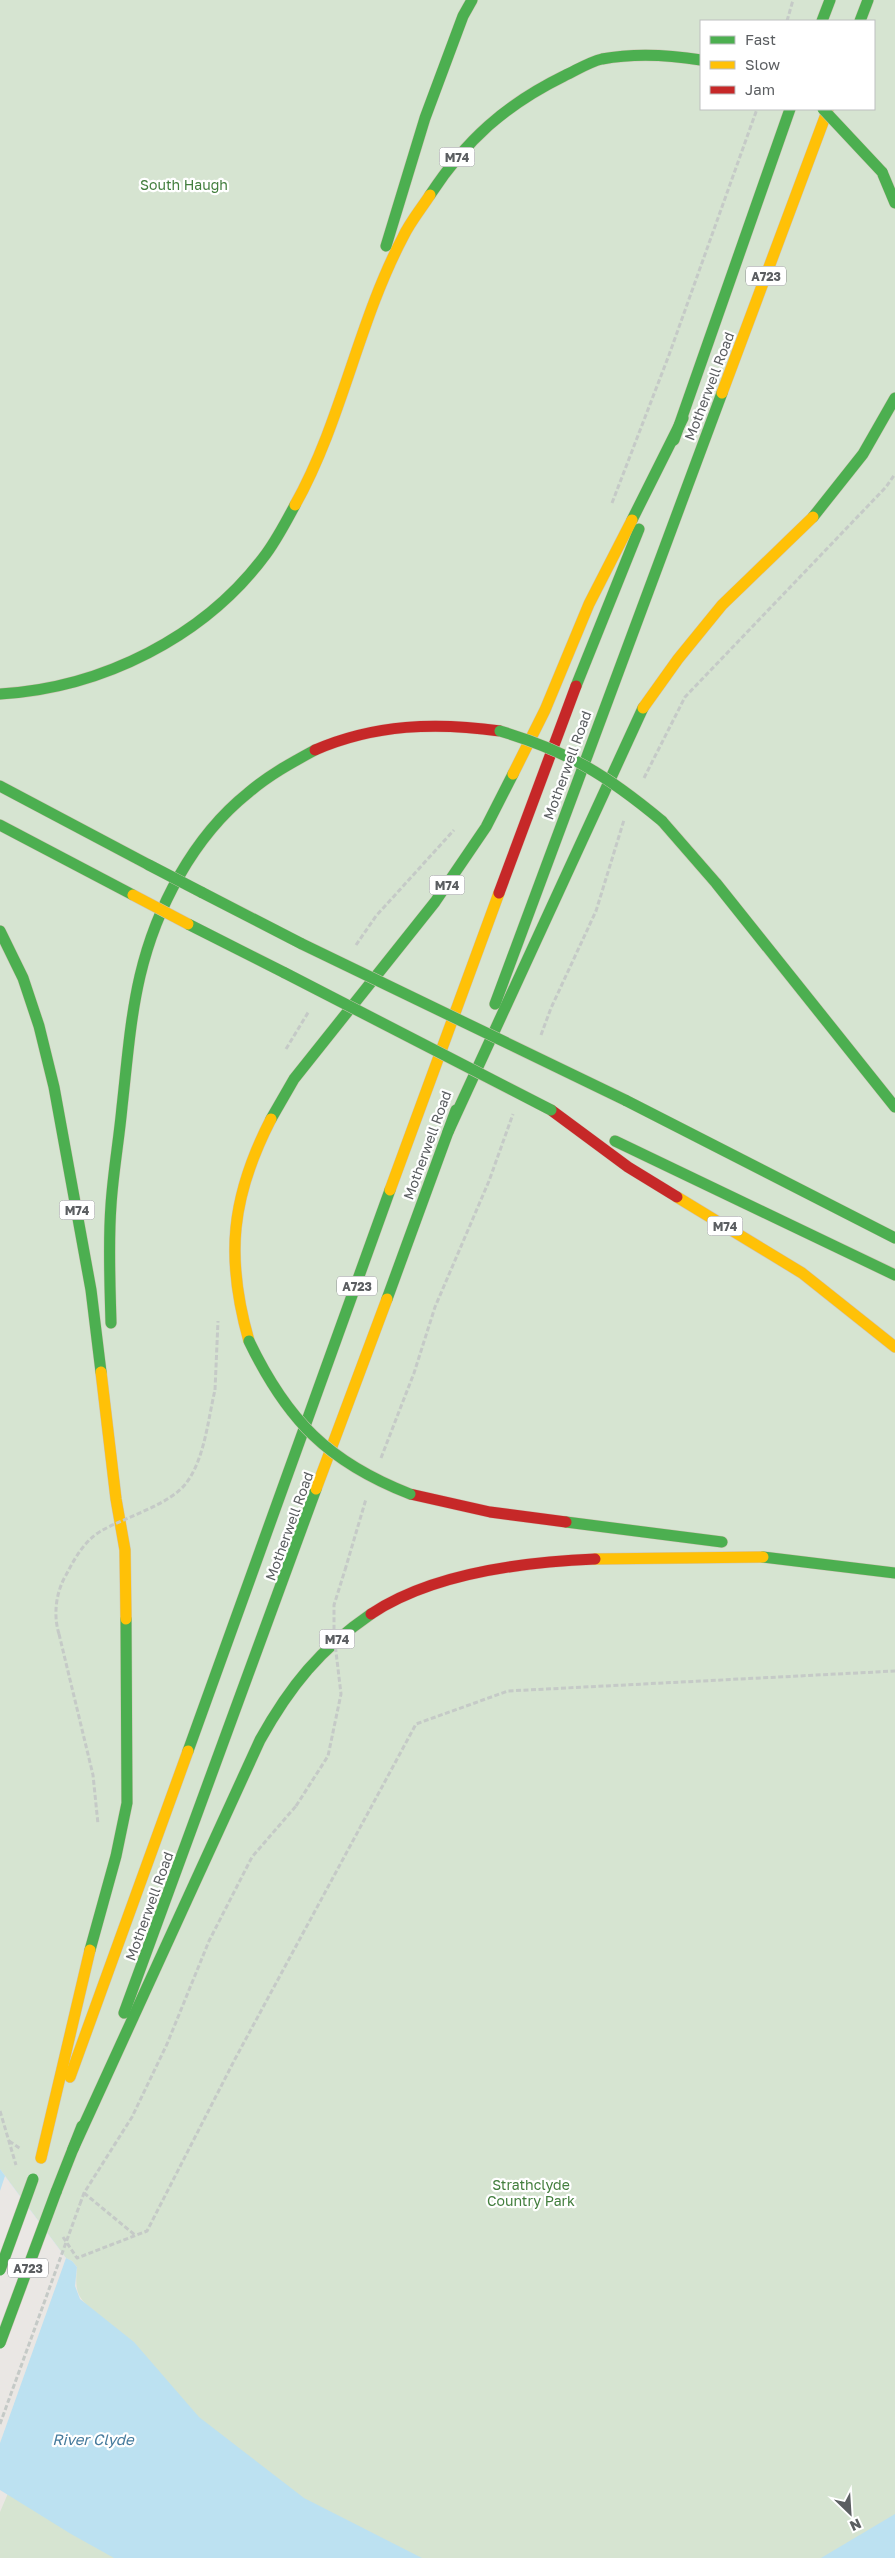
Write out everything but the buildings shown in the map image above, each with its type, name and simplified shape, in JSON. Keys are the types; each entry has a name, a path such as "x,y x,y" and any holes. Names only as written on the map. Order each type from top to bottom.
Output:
{"main road":[{"name":"M74","path":"0,694 54,686 82,679 124,665 158,648 190,627 225,598 277,538 315,465 343,386 426,118 463,16 472,0"},
{"path":"822,20 830,0"},
{"path":"860,20 868,0"},
{"name":"M74","path":"343,386 402,239 447,168 487,123 531,92 602,59 682,56 700,60"},
{"name":"Motherwell Road","path":"0,2270 162,1817 396,1179 468,975 565,714 683,418 790,110"},
{"path":"825,110 882,172 895,203"},
{"name":"Motherwell Road","path":"0,2343 163,1910 448,1132 828,110"},
{"path":"448,1132 646,701 687,647 735,592 794,536 838,486 880,431 895,398"},
{"name":"M74","path":"683,418 589,604 545,710 486,827 435,902 294,1079 276,1106 254,1150 237,1205 233,1242 238,1298 249,1340 261,1368 276,1394 306,1431 349,1466 391,1487 410,1494 490,1512 736,1543"},
{"name":"M74","path":"111,1333 111,1206 133,1013 152,934 183,867 209,830 244,795 285,765 325,746 365,732 400,726 458,725 500,730 538,741 570,754 596,768 662,821 716,883 895,1107"},
{"path":"0,786 302,944 625,1100 895,1238"},
{"name":"M74","path":"0,826 551,1110 895,1275"},
{"name":"M74","path":"0,930 23,978 39,1026 54,1086 91,1290 116,1499 125,1550 127,1803 110,1882 85,1970 41,2158"},
{"name":"M74","path":"551,1110 628,1167 802,1272 895,1347"},
{"name":"M74","path":"111,1351 116,1499"},
{"path":"755,1545 878,1559"},
{"name":"M74","path":"73,2149 174,1934 253,1756 289,1692 311,1664 346,1632 394,1601 421,1589 459,1576 533,1562 754,1556 895,1573"}],"path":[{"path":"787,20 793,0"},
{"path":"643,781 685,697 880,494 895,474"},
{"path":"538,1044 551,1008 596,911 626,815"},
{"path":"378,1465 414,1373 435,1307 489,1181 515,1108"},
{"path":"98,1827 93,1775 56,1623 59,1588 80,1550 100,1532 160,1503 187,1482 200,1454 215,1390"},
{"path":"0,2424 84,2193 132,2117 167,2044 209,1941 252,1857 296,1806 328,1756 341,1694 334,1635 334,1606 358,1521 368,1493"},
{"path":"147,2230 235,2059 416,1724 508,1691 895,1671"},
{"path":"9,2141 20,2148 25,2154"},
{"path":"19,2172 22,2163"},
{"path":"84,2193 135,2235"}],"green space":[{"path":"0,0 895,0 895,2558 0,2558 0,2512 88,2306 83,2302 78,2293 76,2283 77,2267 66,2258 0,2169"}],"water":[{"name":"River Clyde","path":"0,2169 66,2258 77,2267 75,2286 80,2299 134,2342 199,2417 304,2498 422,2558 114,2558 0,2490"},
{"path":"895,2514 895,2558 821,2558"}],"pier":[{"path":"5,2176 66,2258 0,2443 0,2191"}],"traffic: fast":[{"path":"386,246 425,118 463,16 472,0"},
{"path":"822,20 830,0"},
{"path":"860,20 868,0"},
{"path":"430,195 458,157 488,126 523,99 583,66 602,59 639,55 700,60"},
{"path":"674,440 790,110"},
{"path":"824,110 882,172"},
{"path":"882,172 895,203"},
{"path":"495,1004 722,393"},
{"path":"813,517 863,454 895,398"},
{"path":"632,520 683,418"},
{"path":"0,694 38,690 76,681 113,669 148,653 182,633 213,610 241,584 266,554 295,505"},
{"path":"576,686 639,529"},
{"path":"448,1132 643,708"},
{"path":"500,731 567,756 605,778 662,821"},
{"path":"111,1323 110,1234 113,1181 129,1041 140,976 147,950 156,925 179,876 210,831 248,793 315,750"},
{"path":"271,1119 294,1079 435,902 486,827 513,774"},
{"path":"0,786 149,865"},
{"path":"662,821 716,883 895,1107"},
{"path":"0,825 133,895"},
{"path":"149,865 201,892"},
{"path":"201,892 302,944"},
{"path":"188,924 285,973"},
{"path":"0,931 23,978 39,1026 54,1087 91,1290 101,1372"},
{"path":"302,944 625,1100"},
{"path":"285,973 551,1110"},
{"path":"625,1100 895,1238"},
{"path":"387,1299 456,1110"},
{"path":"615,1141 895,1275"},
{"path":"188,1751 390,1190"},
{"path":"249,1341 263,1369 279,1394 295,1416 313,1435 356,1468 410,1494"},
{"path":"124,2013 316,1489"},
{"path":"566,1522 722,1542"},
{"path":"763,1557 895,1573"},
{"path":"73,2149 260,1740 283,1702 321,1655 371,1614"},
{"path":"90,1950 116,1856 127,1803 126,1619"},
{"path":"56,2192 82,2126"},
{"path":"0,2270 33,2179"},
{"path":"0,2343 56,2192"}],"traffic: slow":[{"path":"722,393 828,110"},
{"path":"295,505 325,440 387,269 406,231 430,195"},
{"path":"643,708 678,659 722,605 813,517"},
{"path":"513,774 545,710 589,604 632,520"},
{"path":"390,1190 499,893"},
{"path":"133,895 188,924"},
{"path":"249,1341 241,1311 237,1282 236,1228 240,1201 247,1175 271,1119"},
{"path":"677,1197 802,1273 895,1347"},
{"path":"316,1489 387,1299"},
{"path":"101,1372 116,1499 125,1550 126,1619"},
{"path":"595,1559 763,1557"},
{"path":"70,2077 188,1751"},
{"path":"41,2158 90,1950"}],"traffic: jam":[{"path":"499,893 576,686"},
{"path":"315,750 360,735 406,727 453,727 500,731"},
{"path":"551,1110 628,1167 677,1197"},
{"path":"410,1494 490,1512 566,1522"},
{"path":"371,1614 395,1600 450,1579 509,1567 595,1559"}],"park label":[{"name":"South Haugh","path":"184,184"},
{"name":"Strathclyde Country Park","path":"531,2192"}]}
